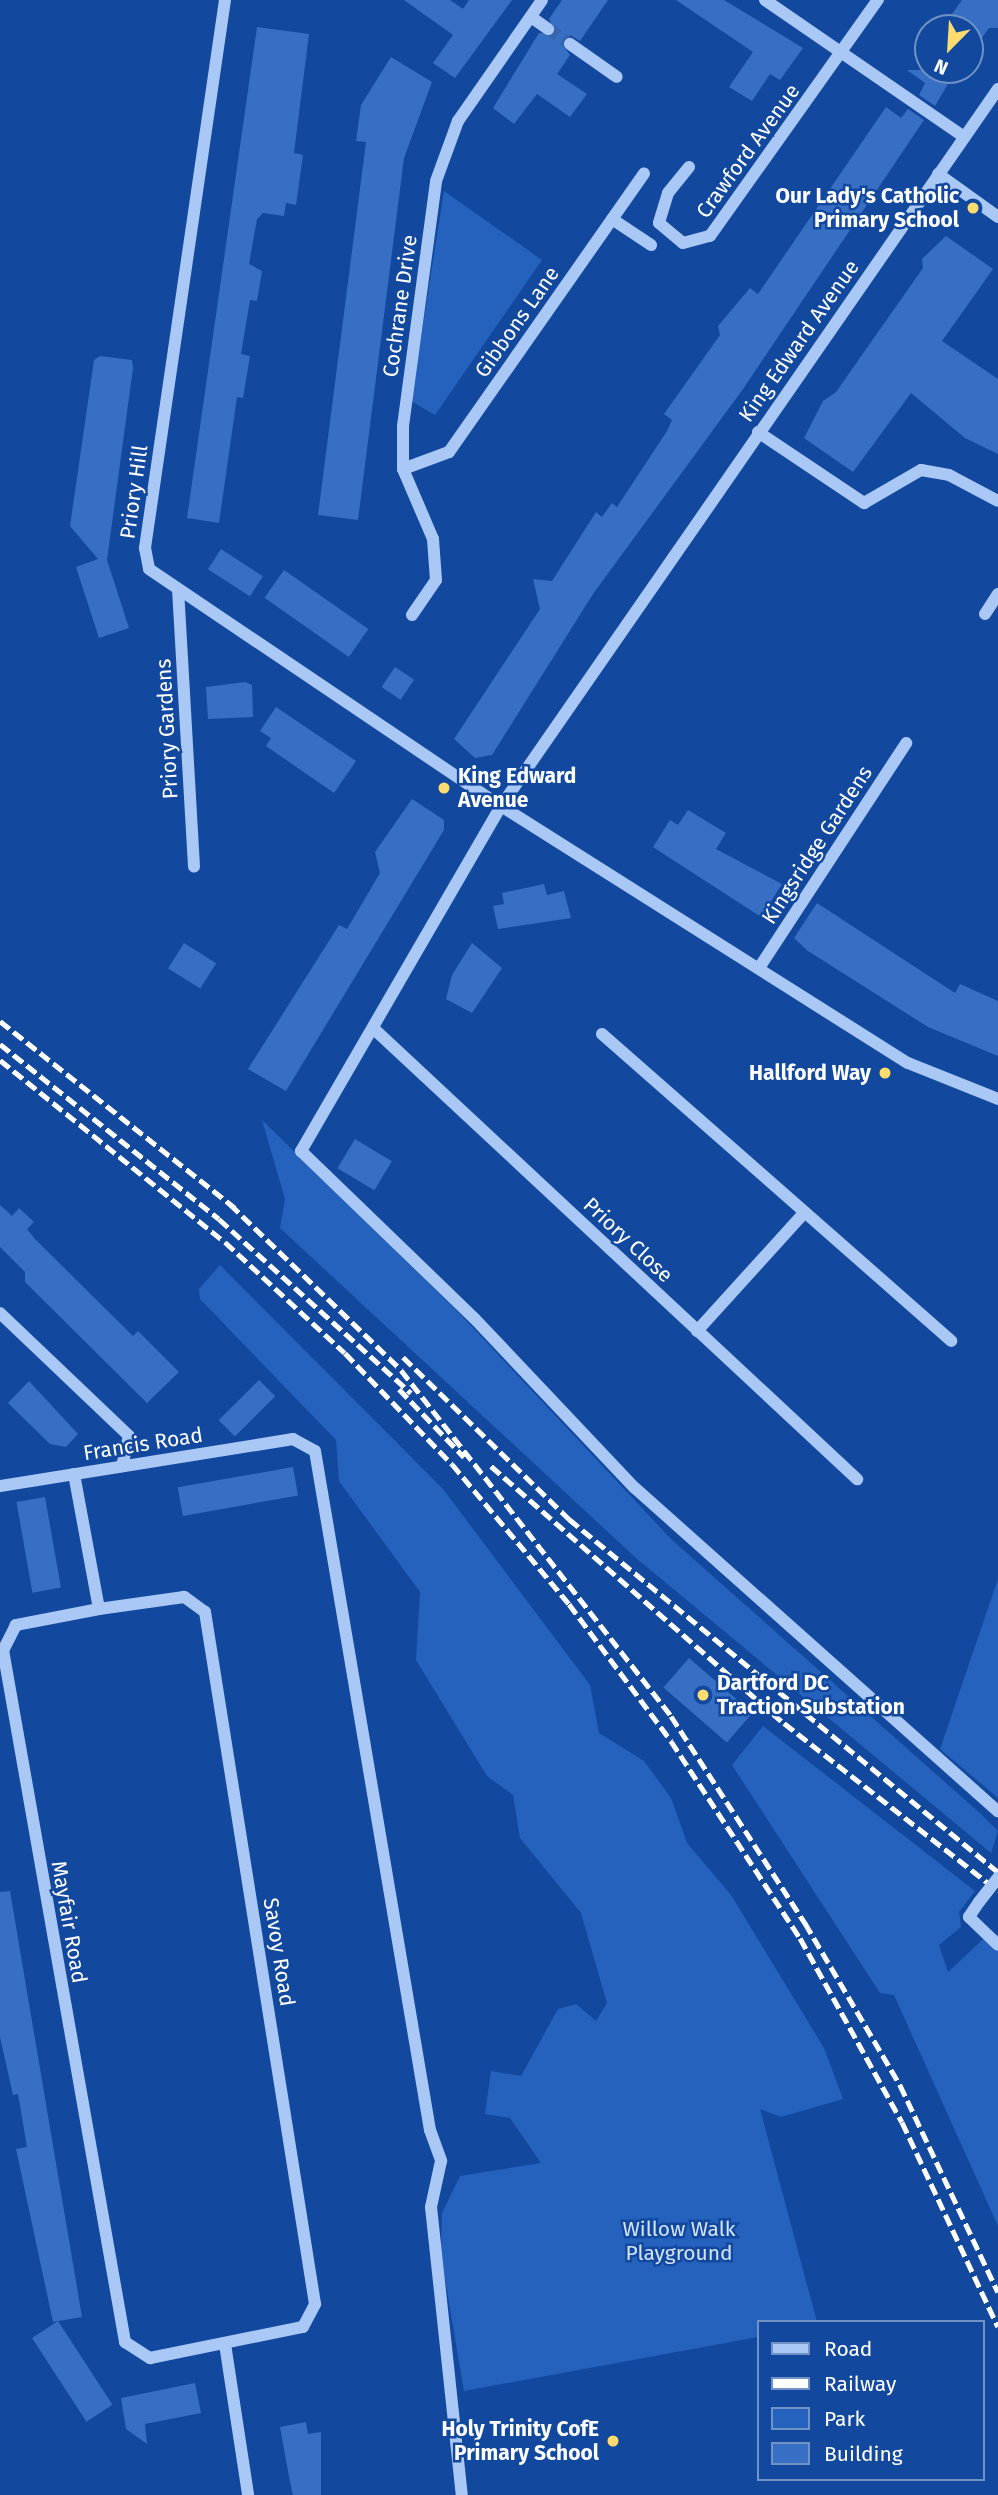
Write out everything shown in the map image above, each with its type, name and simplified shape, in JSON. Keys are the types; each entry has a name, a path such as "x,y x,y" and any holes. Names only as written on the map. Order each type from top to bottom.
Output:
{"street":[{"name":"Priory Hill","path":"225,0 145,548 149,569 501,806"},
{"name":"Cochrane Drive","path":"412,615 436,580 433,538 403,469 403,426 445,144 541,0"},
{"path":"765,0 964,137"},
{"name":"Crawford Avenue","path":"689,167 668,193 659,223 684,243 710,236 878,0"},
{"path":"531,17 548,29"},
{"path":"569,44 617,77"},
{"name":"King Edward Avenue","path":"998,89 501,806 301,1151 474,1318 635,1488 998,1811"},
{"name":"Gibbons Lane","path":"403,469 449,452 644,173"},
{"path":"938,174 998,217"},
{"path":"612,219 651,245"},
{"path":"758,432 864,503 920,470 949,475 998,501"},
{"name":"Priory Gardens","path":"178,589 194,867"},
{"path":"985,614 998,594"},
{"name":"Kingsridge Gardens","path":"759,968 906,743"},
{"path":"501,806 908,1063 998,1099"},
{"name":"Priory Close","path":"373,1028 857,1479"},
{"path":"602,1034 951,1341"},
{"path":"697,1331 804,1213"},
{"path":"0,1313 129,1436 122,1466"},
{"name":"Francis Road","path":"0,1486 293,1439 315,1451 324,1481 430,2130 441,2161 430,2207 461,2495"},
{"path":"74,1475 99,1609"},
{"name":"Savoy Road","path":"99,1609 184,1597 205,1612 315,2304 303,2327 225,2344"},
{"name":"Mayfair Road","path":"99,1609 16,1625 3,1650 46,1906 125,2342 150,2358 225,2344"},
{"path":"998,1878 969,1917 998,1945"},
{"path":"225,2344 248,2495"}],"green space":[{"path":"444,191 542,260 435,415 411,401"},
{"path":"262,1120 461,1315 671,1539 998,1831 991,1853 636,1558 280,1228 285,1199"},
{"name":"Willow Walk Playground","path":"220,1265 443,1489 590,1685 599,1733 644,1761 671,1798 687,1843 731,1895 824,2048 843,2099 781,2117 760,2109 816,2320 757,2320 757,2337 464,2391 441,2255 442,2213 460,2176 541,2163 510,2118 485,2114 491,2071 521,2076 558,2009 576,2004 596,2021 607,2003 581,1913 520,1838 513,1795 487,1776 416,1660 420,1592 339,1481 336,1440 200,1299 199,1289"},
{"path":"998,1579 998,1798 940,1749"},
{"path":"763,1726 975,1891 959,1912 961,1927 939,1945 948,1972 992,1931 998,1935 998,2226 894,1995 880,1993 732,1765"}],"building":[{"path":"404,0 450,0 463,9 469,0 512,0 455,78 433,63 453,35"},
{"path":"562,0 608,0 580,41 570,35 561,43 570,55 557,74 587,94 570,117 537,94 514,124 493,108 539,33 555,33 549,19"},
{"path":"676,0 724,0 803,48 780,80 770,74 752,101 729,87 753,52"},
{"path":"962,0 998,0 998,28 989,28 984,35 984,14 952,14"},
{"path":"257,27 309,34 294,153 303,155 296,205 286,203 284,216 263,213 257,219 249,264 262,271 257,301 250,300 241,354 250,356 243,398 237,397 219,523 187,518"},
{"path":"391,57 432,82 404,158 358,520 318,515 366,142 356,141 361,105"},
{"path":"924,84 948,84 935,106 919,95"},
{"path":"886,107 901,118 908,109 924,120 743,389 593,594 492,755 475,758 454,739 540,609 533,579 552,581 596,512 602,517 612,503 617,507 667,431 672,420 664,414 720,335 718,326 750,288 758,294"},
{"path":"946,236 993,269 942,341 998,379 998,454 965,438 911,393 853,472 804,438 823,401 836,392 923,268 922,259"},
{"path":"100,356 132,360 133,368 107,560 129,628 99,638 76,567 98,559 70,526 94,360"},
{"path":"221,549 263,576 250,596 208,569"},
{"path":"284,570 368,629 349,657 264,598"},
{"path":"395,667 414,680 401,700 382,687"},
{"path":"245,682 252,685 253,717 208,719 206,687"},
{"path":"276,707 356,761 334,793 266,746 271,738 260,731"},
{"path":"412,799 444,820 444,830 286,1091 248,1069 339,925 347,929 380,873 375,852"},
{"path":"688,810 726,833 716,849 782,884 761,917 653,847 670,820 678,825"},
{"path":"544,884 547,895 564,891 571,918 498,929 493,906 504,904 502,893"},
{"path":"817,903 955,993 960,984 998,1001 998,1056 928,1027 808,951 794,938"},
{"path":"184,943 216,963 200,989 168,968"},
{"path":"472,943 502,968 472,1013 446,999 452,975"},
{"path":"355,1139 392,1161 374,1190 337,1168"},
{"path":"0,1205 12,1216 19,1208 34,1222 27,1229 35,1239 133,1336 138,1331 179,1372 147,1403 25,1282 25,1272 0,1247"},
{"path":"259,1380 275,1396 235,1437 219,1420"},
{"path":"29,1381 78,1434 66,1447 50,1444 8,1403"},
{"path":"293,1467 298,1496 183,1516 178,1487"},
{"path":"45,1497 61,1588 32,1593 16,1502"},
{"name":"Dartford DC Traction Substation","path":"689,1658 752,1713 727,1743 663,1687"},
{"path":"10,1891 82,2317 53,2322 16,2149 27,2147 18,2094 13,2095 0,2037 0,1892"},
{"path":"58,2321 112,2405 86,2422 32,2338"},
{"path":"195,2383 201,2413 145,2424 147,2444 126,2429 121,2398"},
{"path":"306,2422 308,2434 321,2432 321,2495 293,2495 290,2482 280,2427"}],"tunnel":[{"path":"548,29 570,44"}],"railway":[{"path":"0,1021 235,1208"},
{"path":"0,1044 219,1219 411,1393"},
{"path":"0,1060 225,1242 345,1353 452,1464 569,1604 671,1741 800,1938 902,2122 998,2327"},
{"path":"230,1204 401,1370 671,1716 805,1923 900,2085 998,2292"},
{"path":"403,1357 569,1519 998,1872"},
{"path":"399,1389 464,1457"},
{"path":"491,1466 784,1723 998,1891"}],"place":[{"name":"Our Lady's Catholic Primary School","path":"973,208"},
{"name":"King Edward Avenue","path":"444,788"},
{"name":"Hallford Way","path":"885,1073"},
{"name":"Dartford DC Traction Substation","path":"703,1695"},
{"name":"Holy Trinity CofE Primary School","path":"613,2441"}]}
